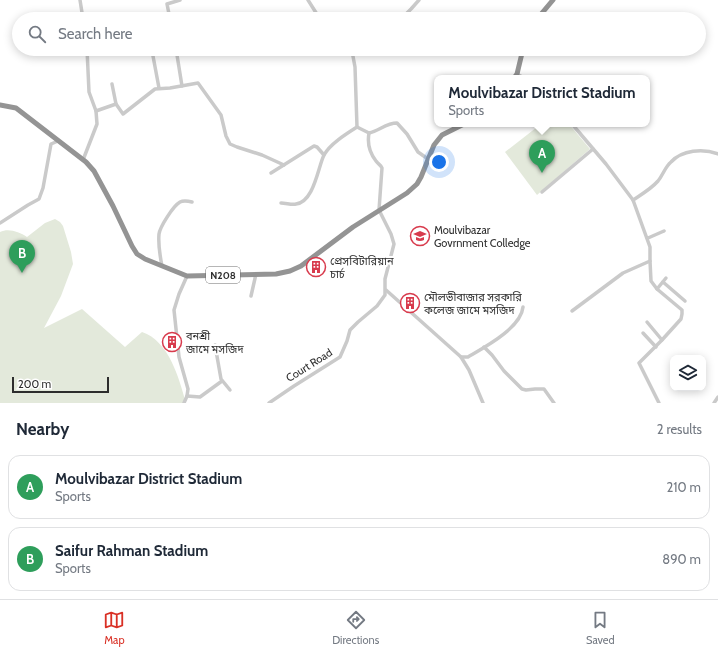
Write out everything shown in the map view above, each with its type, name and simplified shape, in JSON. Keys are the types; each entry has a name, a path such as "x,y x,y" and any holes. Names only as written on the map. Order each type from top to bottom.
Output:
{"highway":[{"path":"543,12 553,0"},
{"path":"515,75 521,56"},
{"name":"N208","path":"0,105 16,108 83,160 94,171 137,254 145,259 187,276 276,274 290,271 301,266 353,227 407,193 421,177 434,145 442,135 458,127"}],"street":[{"path":"80,0 82,12"},
{"path":"169,12 167,4 180,0"},
{"path":"308,0 316,12"},
{"path":"409,12 418,0"},
{"path":"83,160 97,124 96,111 89,92 87,56"},
{"path":"153,56 159,88"},
{"path":"177,56 182,86"},
{"path":"352,56 355,67 357,127"},
{"path":"112,84 116,104 123,114 155,89 170,88 195,83 200,85 221,115 226,136 233,146 262,154 284,164"},
{"path":"96,111 116,104"},
{"path":"369,133 392,123 397,123 413,141 418,152 428,159"},
{"path":"357,127 369,133"},
{"path":"281,203 298,204 308,195 316,182 324,155 339,139 357,127"},
{"path":"575,127 633,200 648,238 650,247 651,281 657,290 682,310 681,319 656,347 640,361 639,364 659,403"},
{"path":"369,133 369,150 382,168 379,210"},
{"path":"0,223 39,199 43,188 51,144 58,141"},
{"path":"271,173 314,146 317,147 324,155"},
{"path":"542,192 593,149"},
{"path":"633,200 647,192 659,180 671,162 679,156 688,152 698,151 711,151 718,154"},
{"path":"162,266 159,234 161,227 178,204 185,200 192,202"},
{"name":"Court Road","path":"269,403 340,356 345,347 350,330 378,306 385,295 385,279 394,244 391,234 379,210"},
{"path":"648,238 664,231"},
{"path":"572,311 622,273 650,261"},
{"path":"251,296 256,274"},
{"path":"184,403 188,389 179,357 174,310 178,294 187,276"},
{"path":"657,290 666,278"},
{"path":"663,282 685,301"},
{"path":"386,290 461,357 469,370 483,403"},
{"path":"461,357 468,357 505,333 518,320 523,311 523,307"},
{"path":"646,322 662,340"},
{"path":"643,333 656,347"},
{"path":"215,346 222,380 230,390"},
{"path":"484,347 519,386 526,390 544,390 554,403"},
{"path":"187,396 200,397 222,380"},
{"path":"714,403 718,397"}],"shaded area":[{"path":"537,127 572,127 590,149 537,195 505,152"},
{"path":"55,219 63,226 73,264 61,296 44,328 82,309 125,347 142,332 159,343 166,352 176,372 186,403 0,403 0,232 7,230 14,231 27,237 45,223"}],"place":[{"name":"Moulvibazar District Stadium","path":"542,173"},
{"name":"Moulvibazar Govrnment Colledge","path":"420,236"},
{"name":"প্রেসবিটারিয়ান চার্চ","path":"316,267"},
{"name":"Saifur Rahman Stadium","path":"22,273"},
{"name":"মৌলভীবাজার সরকারি কলেজ জামে মসজিদ","path":"410,303"},
{"name":"বনশ্রী জামে মসজিদ","path":"172,342"}]}
